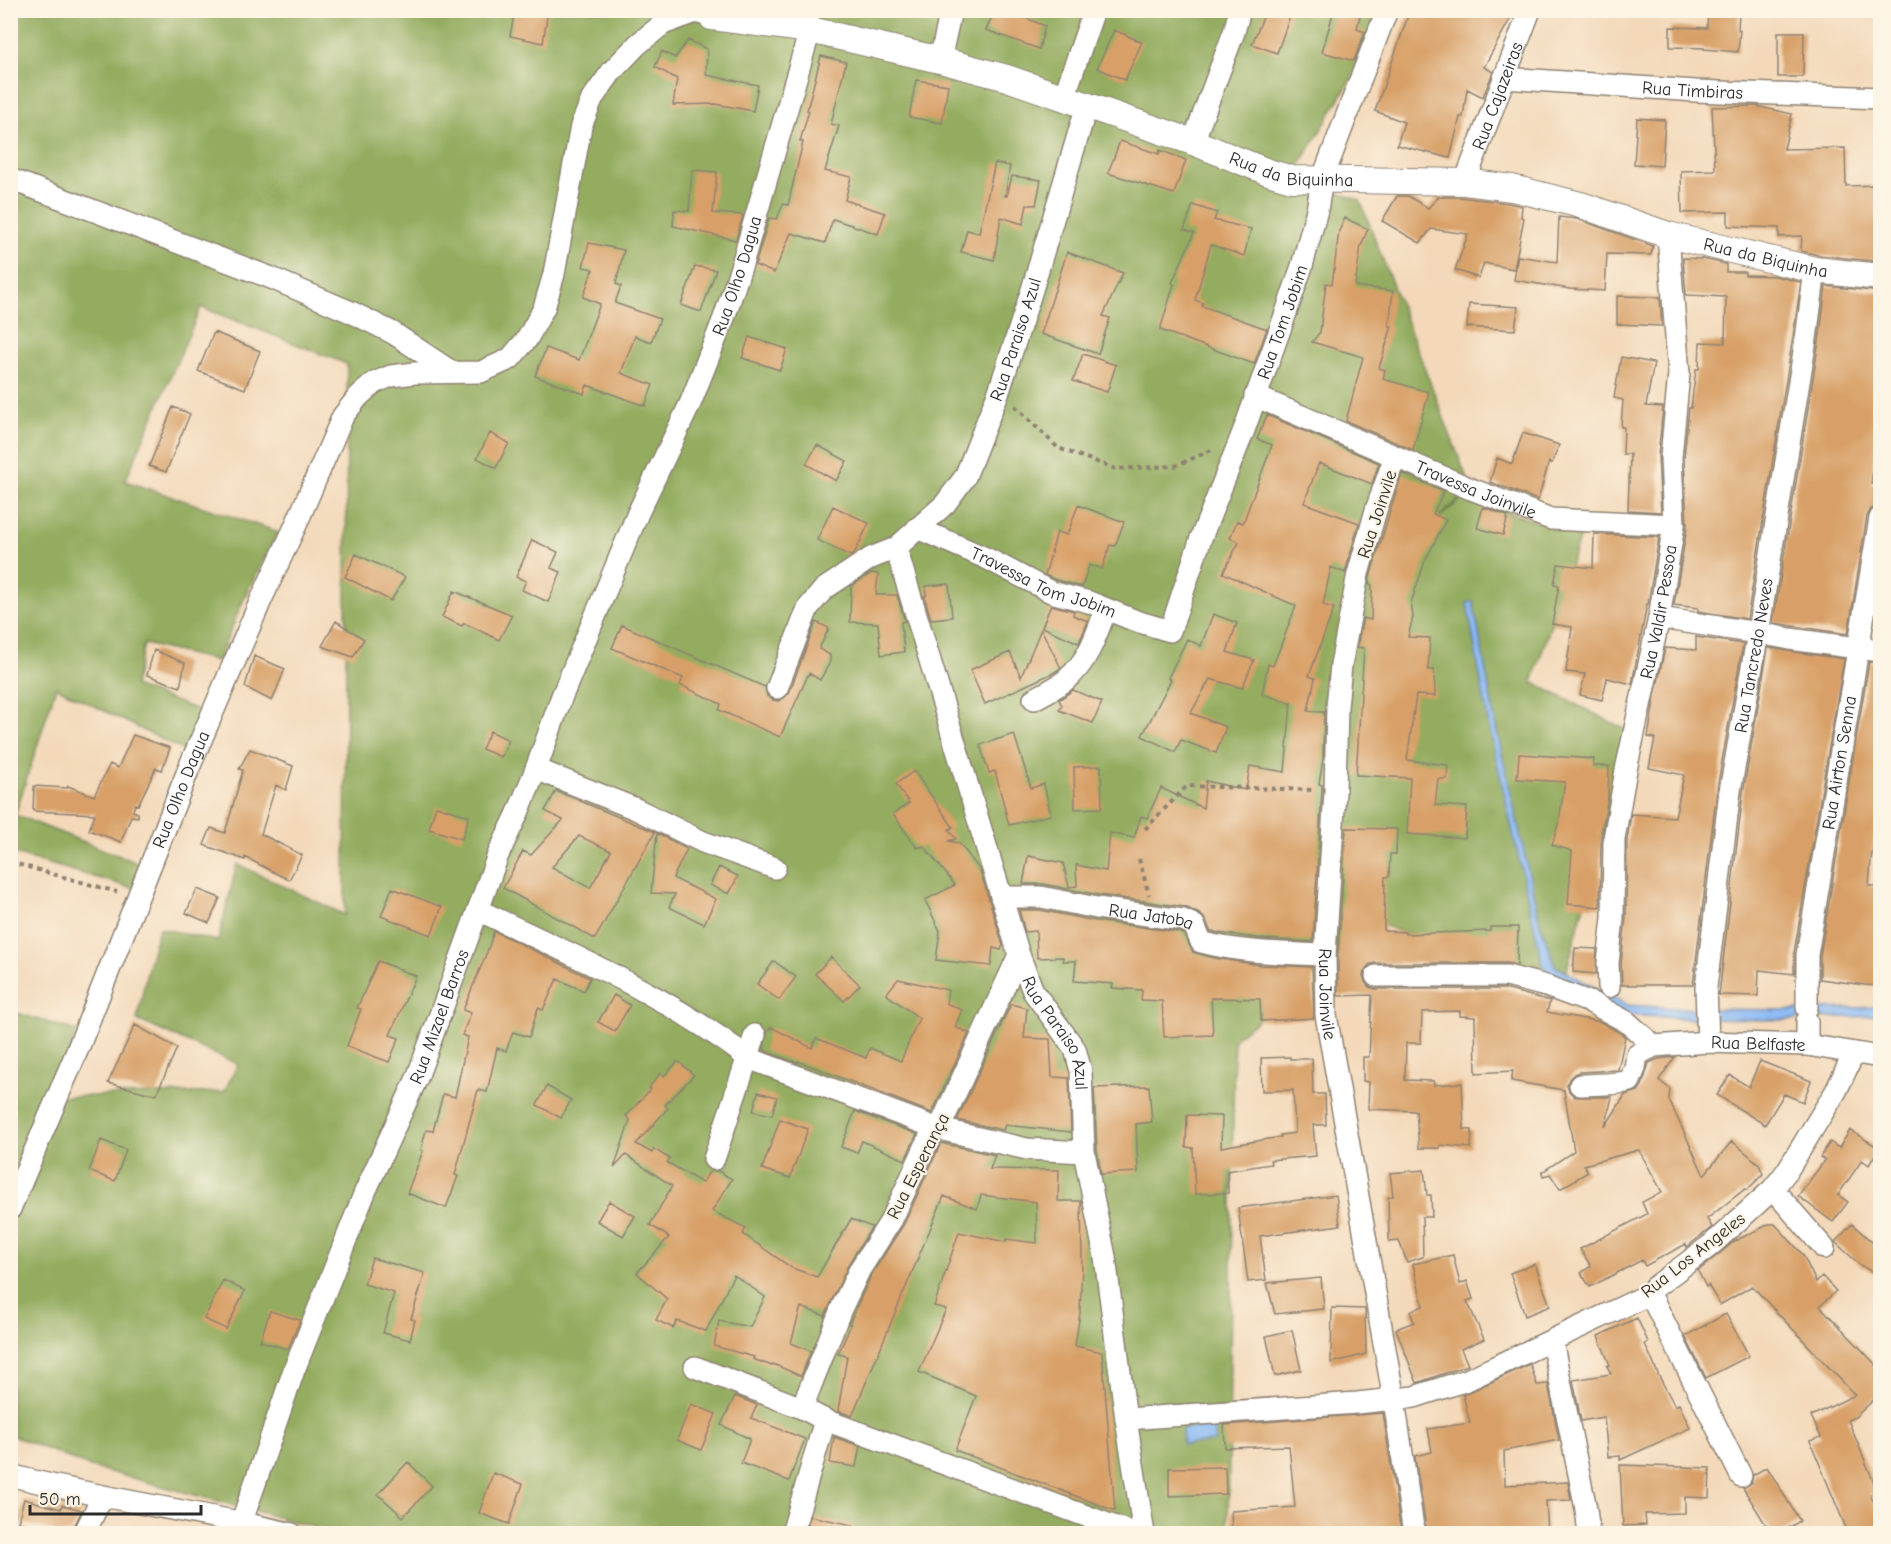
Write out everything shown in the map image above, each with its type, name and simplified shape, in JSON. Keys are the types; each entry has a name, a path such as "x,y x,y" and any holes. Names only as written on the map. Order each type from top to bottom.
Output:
{"street":[{"path":"940,60 951,10"},
{"name":"Rua Paraiso Azul","path":"777,688 808,608 824,589 871,558 896,548 945,504 964,477 999,391 1031,293 1076,101 1094,10"},
{"path":"1193,142 1240,10"},
{"name":"Rua Tom Jobim","path":"1170,632 1201,538 1244,430 1302,266 1317,210 1322,180 1387,10"},
{"name":"Rua Cajazeiras","path":"1465,182 1530,10"},
{"path":"10,179 269,277 353,313 393,333 452,372 481,372 510,359 527,339 544,308 554,274 582,126 592,99 612,71 638,44 663,24 701,13"},
{"name":"Rua da Biquinha","path":"701,13 784,18 810,30 1007,78 1193,142 1268,172 1292,178 1465,182 1512,188 1581,205 1668,235 1815,270 1881,277"},
{"name":"Rua Olho Dagua","path":"638,513 690,404 724,318 810,30"},
{"name":"Rua Timbiras","path":"1504,78 1696,91 1881,98"},
{"name":"Rua Valdir Pessoa","path":"1609,987 1608,963 1613,918 1614,839 1626,770 1659,618 1674,525 1671,457 1679,374 1668,235"},
{"name":"Rua Tancredo Neves","path":"1708,1024 1706,987 1730,790 1758,633 1806,339 1815,270"},
{"name":"Rua Olho Dagua","path":"10,1209 77,1051 191,763 343,416 359,396 374,383 391,376 452,372"},
{"name":"Travessa Joinvile","path":"1255,396 1471,489 1551,519 1674,525"},
{"name":"Rua Joinvile","path":"1395,456 1376,510 1358,574 1341,665 1324,955 1326,1015 1394,1400 1414,1533"},
{"name":"Rua Mizael Barros","path":"242,1521 294,1370 365,1192 417,1078 498,855 536,769 562,696 638,513"},
{"name":"Rua Airton Senna","path":"1807,1046 1807,955 1881,518"},
{"name":"Travessa Tom Jobim","path":"917,528 988,559 1051,592 1089,602 1170,632"},
{"name":"Rua Paraiso Azul","path":"896,548 1018,955 1033,991 1075,1049 1080,1071 1084,1152 1105,1257 1126,1419 1144,1533"},
{"path":"1034,699 1068,679 1080,664 1092,647 1106,609"},
{"path":"1659,618 1881,651"},
{"path":"536,769 636,809 703,842 775,868"},
{"name":"Rua Jatoba","path":"1001,897 1041,897 1097,908 1182,920 1191,923 1197,929 1201,942 1209,944 1248,950 1324,955"},
{"path":"478,910 659,999 729,1043 748,1058 939,1129 1027,1149 1084,1152"},
{"name":"Rua Esperança","path":"802,1408 837,1319 860,1269 892,1219 932,1132 939,1129 1018,955"},
{"path":"1376,976 1507,976 1546,986 1592,1003 1627,1022 1646,1050 1630,1081 1619,1084 1580,1085"},
{"name":"Rua Belfaste","path":"1646,1050 1708,1024 1807,1046 1881,1056"},
{"path":"714,1159 755,1035"},
{"name":"Rua Los Angeles","path":"1126,1419 1414,1397 1467,1380 1650,1294 1655,1287 1711,1245 1773,1189 1787,1171 1836,1091 1854,1053"},
{"path":"1773,1189 1824,1248"},
{"path":"1650,1294 1741,1476"},
{"path":"1552,1341 1589,1533"},
{"path":"695,1367 802,1408 825,1420 1135,1533"},
{"path":"792,1533 825,1420"},
{"path":"10,1475 102,1497 242,1521 292,1533"},
{"path":"84,1533 102,1497"}],"path":[{"path":"999,391 1058,448 1116,469 1175,466 1221,446 1244,430"},
{"path":"1145,829 1187,786 1335,791"},
{"path":"1139,859 1155,916"},
{"path":"10,862 138,898"}],"green space":[{"path":"11,11 1392,11 1292,178 1360,200 1471,489 1431,524 1464,497 1580,536 1532,682 1630,732 1566,973 1524,971 1378,924 1234,1039 1228,1533 336,1533 91,1467 11,1435 10,1011 77,1031 53,1097 224,1092 238,1064 137,1020 159,928 218,941 237,864 345,915 347,364 201,307 125,481 278,532 246,594 218,661 144,644 134,686 206,713 187,752 56,687 15,815 143,865 133,888 11,853"}],"water":[{"path":"1473,601 1496,727 1540,923 1555,966 1627,1005 1696,1009 1795,1010 1880,1007 1880,1016 1786,1020 1694,1019 1627,1015 1545,975 1489,727 1467,603"},
{"path":"1214,1426 1215,1442 1183,1445 1182,1429"}],"building":[{"path":"515,10 548,10 543,43 510,36"},
{"path":"995,10 1007,10 1045,26 1039,49 986,30"},
{"path":"1266,10 1292,10 1277,53 1252,44"},
{"path":"1334,10 1361,10 1357,29 1365,32 1354,61 1322,52"},
{"path":"1410,10 1515,10 1484,67 1493,72 1483,97 1467,89 1463,117 1460,117 1450,158 1397,145 1404,122 1375,111"},
{"path":"1708,10 1739,10 1738,52 1670,47 1670,27 1707,28"},
{"path":"1114,30 1142,42 1125,80 1097,68"},
{"path":"1778,32 1804,32 1803,77 1778,77"},
{"path":"688,40 707,49 706,75 758,85 753,111 716,104 673,105 677,79 655,67 662,51 675,58"},
{"path":"821,56 846,62 831,124 839,126 825,171 851,177 845,200 885,213 878,234 833,219 825,243 791,233 774,273 755,265 769,218 777,219 783,204 788,205 803,142 800,141"},
{"path":"916,80 948,85 942,123 909,117"},
{"path":"1756,106 1792,114 1784,149 1845,148 1846,186 1878,185 1877,220 1881,220 1881,262 1801,251 1802,236 1779,237 1779,228 1728,226 1728,212 1682,213 1681,171 1715,170 1712,107"},
{"path":"1637,118 1665,120 1662,166 1634,164"},
{"path":"1120,141 1159,154 1160,150 1186,160 1174,194 1108,173"},
{"path":"995,163 1010,166 1005,196 1007,196 1012,176 1041,180 1036,205 1027,205 1023,224 1001,217 994,260 961,252 967,230 979,233"},
{"path":"692,170 717,172 713,213 743,215 736,240 673,226 674,210 689,211"},
{"path":"1397,196 1408,196 1428,208 1438,197 1459,197 1522,206 1521,217 1524,218 1514,269 1484,263 1479,278 1455,270 1468,234 1431,229 1420,243 1382,221"},
{"path":"1193,205 1217,213 1214,220 1251,229 1244,256 1211,245 1195,300 1203,303 1202,306 1267,329 1254,364 1160,330 1174,284 1172,283 1194,233 1184,230"},
{"path":"1559,217 1577,219 1653,246 1651,255 1607,254 1605,291 1570,289 1514,280 1518,256 1557,262"},
{"path":"1345,218 1368,229 1361,246 1355,286 1393,291 1389,326 1392,326 1379,368 1385,370 1383,379 1429,392 1413,450 1346,421 1363,357 1312,342 1320,332 1326,283 1332,284 1339,231"},
{"path":"589,243 624,250 616,284 621,286 615,303 660,319 651,342 635,336 621,373 653,385 645,406 587,385 584,394 535,376 546,348 579,360 600,304 583,297 593,269 583,267"},
{"path":"1067,252 1123,273 1103,316 1110,318 1098,354 1041,334"},
{"path":"1683,258 1726,264 1726,272 1775,276 1801,282 1747,619 1674,605 1687,527 1684,457 1689,408 1691,408 1696,369 1699,369 1700,342 1725,343 1726,297 1686,295"},
{"path":"695,266 716,270 701,312 681,305"},
{"path":"1826,286 1881,292 1881,435 1878,435 1871,484 1881,485 1881,506 1871,509 1867,516 1848,634 1773,623"},
{"path":"1617,296 1660,297 1662,326 1617,324"},
{"path":"1469,304 1518,307 1515,330 1467,327"},
{"path":"214,332 260,351 245,389 198,371"},
{"path":"749,337 787,349 780,370 742,358"},
{"path":"1083,354 1116,365 1107,392 1073,381"},
{"path":"1621,357 1654,363 1646,406 1663,407 1658,456 1661,512 1628,510 1630,454 1623,454 1624,427 1621,427 1623,400 1614,398"},
{"path":"173,407 190,414 166,472 149,466"},
{"path":"1267,415 1379,463 1372,484 1319,463 1304,503 1359,523 1345,573 1331,567 1323,605 1334,608 1309,676 1315,678 1308,711 1324,712 1313,942 1219,933 1210,931 1206,920 1200,914 1185,907 1099,895 1043,884 1023,884 1028,856 1063,863 1069,887 1077,886 1076,865 1106,871 1110,833 1134,838 1141,816 1147,818 1161,788 1203,808 1206,781 1246,790 1250,766 1285,772 1291,703 1262,694 1268,664 1273,666 1296,606 1223,573 1239,542 1230,538 1237,521 1243,523 1272,445 1257,439"},
{"path":"490,433 509,443 496,468 477,458"},
{"path":"1523,433 1559,445 1552,463 1549,462 1538,500 1490,482 1497,458 1512,464"},
{"path":"817,445 847,461 836,481 806,464"},
{"path":"1402,473 1444,491 1433,514 1446,520 1425,561 1411,603 1413,617 1408,637 1430,638 1428,670 1434,670 1435,696 1416,695 1407,760 1448,765 1447,779 1438,779 1435,805 1467,807 1465,838 1407,834 1410,778 1356,775 1364,648 1357,647 1363,618 1371,620 1372,585 1369,584 1370,577"},
{"path":"1078,505 1124,522 1115,546 1110,545 1102,569 1089,565 1082,587 1045,575 1057,532 1067,535"},
{"path":"833,506 869,523 854,554 850,556 817,540"},
{"path":"1483,507 1508,516 1503,535 1477,528"},
{"path":"1594,534 1659,537 1632,684 1607,678 1602,700 1580,695 1585,674 1566,672 1572,627 1552,624 1559,585 1554,584 1558,564 1593,568"},
{"path":"532,540 558,552 551,568 561,572 548,602 522,590 526,581 516,577"},
{"path":"356,554 405,577 391,601 345,577"},
{"path":"871,573 878,574 876,595 897,595 905,621 901,622 904,652 881,655 878,623 850,622 851,586"},
{"path":"949,584 952,617 931,619 924,596 926,596 926,586"},
{"path":"454,591 512,615 499,640 464,623 462,626 442,617"},
{"path":"1051,605 1074,611 1073,615 1088,621 1079,643 1042,627"},
{"path":"1213,614 1237,623 1227,652 1254,660 1242,688 1210,679 1191,713 1226,727 1216,753 1181,740 1175,752 1142,736 1171,680 1168,678 1187,639 1201,646"},
{"path":"336,621 364,639 353,657 322,646"},
{"path":"816,622 829,628 819,649 830,655 830,662 820,680 809,673 780,737 719,710 721,704 680,685 683,678 612,648 622,625 765,687 767,696 778,701 789,693"},
{"path":"1041,629 1061,668 985,704 970,670 1010,652 1021,677"},
{"path":"1696,637 1743,644 1717,789 1693,985 1622,985 1627,840 1631,814 1675,817 1684,775 1649,768 1655,738 1648,737 1655,695 1665,648 1696,650"},
{"path":"1768,648 1844,659 1794,953 1794,974 1759,970 1758,996 1719,995 1743,793"},
{"path":"154,650 185,663 180,687 147,675"},
{"path":"254,656 285,669 272,701 245,687"},
{"path":"1869,662 1881,663 1881,836 1876,835 1869,886 1881,886 1881,986 1820,979 1820,956"},
{"path":"1073,690 1102,702 1093,723 1059,710 1062,705 1059,700"},
{"path":"490,731 509,740 501,757 482,749"},
{"path":"1014,734 1031,788 1044,784 1051,815 1009,825 995,771 989,773 980,745"},
{"path":"133,735 170,748 162,770 156,768 138,805 135,804 133,811 138,813 138,817 131,816 121,842 89,830 95,814 33,811 34,786 67,788 68,786 94,796 110,764 118,768"},
{"path":"250,749 293,766 286,790 276,785 261,834 302,855 289,880 245,857 245,860 204,845 211,828 225,833 243,770 239,769"},
{"path":"1519,754 1594,759 1593,766 1609,766 1608,797 1601,839 1600,907 1568,904 1572,851 1552,845 1559,821 1565,782 1517,779"},
{"path":"1101,766 1102,808 1075,809 1074,767"},
{"path":"914,771 953,827 949,830 956,839 948,841 959,843 980,870 1003,945 1001,950 993,948 991,966 936,960 940,931 925,900 955,885 924,846 917,848 893,814 909,803 896,784"},
{"path":"556,791 655,832 595,939 503,888 523,851 531,855 563,820 545,811","holes":["579,836 611,851 590,888 552,867"]},
{"path":"436,806 469,816 462,839 429,829"},
{"path":"1346,828 1397,829 1396,854 1390,854 1389,877 1385,877 1384,931 1405,932 1405,934 1490,931 1490,927 1518,927 1517,965 1507,963 1375,963 1369,965 1363,975 1369,987 1376,989 1505,989 1550,1001 1547,1012 1601,1022 1620,1033 1625,1037 1618,1070 1579,1072 1569,1079 1567,1085 1575,1097 1612,1097 1605,1127 1625,1095 1638,1091 1642,1086 1649,1063 1658,1059 1675,1057 1659,1080 1670,1089 1669,1100 1704,1175 1732,1141 1759,1164 1763,1174 1747,1190 1745,1189 1707,1219 1712,1227 1687,1247 1686,1244 1645,1266 1642,1260 1590,1287 1581,1273 1591,1266 1580,1249 1647,1214 1642,1202 1662,1192 1639,1150 1584,1165 1588,1172 1560,1189 1550,1174 1543,1176 1542,1172 1574,1151 1564,1090 1511,1081 1513,1071 1476,1073 1475,1017 1460,1016 1460,1011 1422,1012 1421,1043 1406,1043 1405,1080 1434,1081 1434,1085 1462,1083 1464,1129 1472,1130 1471,1148 1440,1145 1440,1148 1419,1148 1416,1111 1368,1109 1369,1082 1363,1081 1363,1057 1369,1057 1372,995 1338,996 1338,955"},
{"path":"657,833 687,849 673,878 716,899 704,924 669,907 675,894 651,893"},
{"path":"719,867 738,876 729,894 710,885"},
{"path":"392,888 442,907 431,935 381,916"},
{"path":"197,889 220,898 209,923 186,913"},
{"path":"1019,910 1040,910 1095,921 1179,932 1184,935 1193,952 1214,958 1261,965 1312,967 1314,1018 1261,1021 1260,999 1211,998 1213,1035 1164,1037 1162,1001 1141,1000 1142,990 1112,988 1113,984 1074,981 1076,961 1063,961 1063,957 1037,958 1036,931 1025,932"},
{"path":"494,931 590,978 584,991 557,979 543,1010 538,1008 529,1037 513,1032 506,1051 497,1048 487,1092 478,1090 455,1175 458,1176 446,1208 407,1193 423,1151 421,1150 426,1130 433,1131 443,1094 455,1097 468,1037 462,1035 471,1013 463,1010"},
{"path":"1575,948 1597,949 1596,974 1573,972"},
{"path":"831,957 860,985 844,1001 815,974"},
{"path":"378,961 416,976 390,1035 399,1038 389,1062 347,1046 361,1009 357,1008"},
{"path":"774,961 796,977 779,1000 757,984"},
{"path":"898,979 948,990 946,1003 962,1010 955,1027 969,1033 932,1113 764,1049 767,1033 771,1027 812,1048 816,1038 866,1058 870,1048 901,1061 919,1018 886,994"},
{"path":"614,995 630,1005 615,1031 598,1022"},
{"path":"1011,1004 1027,1008 1024,1038 1050,1039 1052,1077 1069,1078 1071,1132 1005,1125 1003,1130 957,1120"},
{"path":"135,1025 177,1048 156,1095 108,1083"},
{"path":"1290,1057 1290,1059 1312,1059 1313,1094 1325,1094 1326,1125 1313,1125 1316,1156 1270,1160 1271,1164 1227,1171 1228,1193 1195,1194 1193,1148 1186,1147 1187,1115 1222,1116 1221,1147 1295,1133 1293,1090 1262,1091 1261,1058"},
{"path":"678,1061 694,1075 665,1105 668,1108 636,1144 652,1153 654,1149 670,1159 667,1162 702,1183 710,1171 718,1171 732,1179 712,1211 746,1228 743,1234 792,1268 817,1277 851,1219 872,1227 849,1263 825,1316 801,1307 791,1343 811,1351 801,1376 773,1364 772,1366 753,1359 754,1357 714,1346 719,1321 750,1327 765,1297 734,1275 706,1331 677,1321 673,1328 656,1320 667,1299 637,1273 669,1237 650,1225 672,1186 626,1155 614,1168 630,1120 626,1116 651,1089 649,1088 660,1073 664,1076"},
{"path":"1760,1061 1811,1081 1803,1102 1784,1094 1765,1125 1717,1095 1730,1075 1749,1087"},
{"path":"547,1086 571,1100 561,1118 537,1105"},
{"path":"1149,1086 1152,1122 1136,1124 1138,1172 1101,1174 1097,1150 1094,1088"},
{"path":"758,1092 777,1097 772,1115 753,1111"},
{"path":"855,1111 917,1134 905,1160 862,1141 857,1153 841,1147"},
{"path":"780,1119 808,1129 790,1178 762,1169"},
{"path":"1850,1130 1879,1148 1869,1165 1862,1160 1838,1195 1848,1202 1833,1222 1798,1196 1825,1160 1820,1157 1830,1142 1839,1148"},
{"path":"101,1140 126,1150 115,1181 89,1171"},
{"path":"941,1143 995,1155 990,1169 1059,1170 1058,1201 1081,1201 1082,1265 1080,1313 1075,1346 1102,1352 1115,1511 955,1450 976,1396 919,1372 946,1309 934,1306 959,1232 1006,1242 1006,1239 1037,1243 1036,1202 981,1195 977,1209 944,1196 852,1416 838,1411 847,1356 838,1354 851,1325 849,1324 871,1275 904,1224"},
{"path":"1424,1170 1427,1195 1431,1195 1432,1217 1422,1217 1423,1257 1407,1262 1399,1241 1389,1242 1388,1197 1393,1196 1390,1173"},
{"path":"1336,1195 1340,1225 1260,1236 1266,1280 1248,1282 1238,1208"},
{"path":"609,1201 635,1216 623,1236 597,1221"},
{"path":"1769,1224 1775,1224 1803,1255 1816,1282 1822,1276 1836,1291 1820,1306 1881,1370 1881,1393 1855,1417 1848,1420 1878,1492 1870,1495 1881,1515 1881,1533 1848,1533 1810,1441 1821,1437 1811,1416 1855,1395 1752,1286 1720,1305 1708,1285 1706,1287 1698,1271 1735,1241"},
{"path":"1852,1224 1881,1250 1881,1277 1860,1265 1835,1242"},
{"path":"1453,1255 1460,1284 1467,1281 1473,1299 1467,1301 1484,1339 1461,1349 1468,1365 1417,1383 1396,1329 1414,1322 1410,1311 1423,1306 1413,1264"},
{"path":"372,1258 425,1273 411,1319 415,1320 410,1340 383,1333 394,1293 364,1284"},
{"path":"1535,1264 1550,1306 1525,1316 1510,1273"},
{"path":"1321,1278 1324,1309 1275,1314 1267,1283"},
{"path":"223,1280 245,1291 226,1329 204,1319"},
{"path":"1332,1308 1365,1309 1366,1354 1331,1363"},
{"path":"270,1311 300,1320 288,1349 260,1341"},
{"path":"1726,1314 1749,1356 1706,1378 1685,1336"},
{"path":"1637,1318 1659,1376 1675,1406 1679,1404 1690,1428 1620,1460 1620,1456 1608,1457 1604,1417 1581,1421 1573,1380 1611,1374 1607,1366 1610,1365 1598,1336"},
{"path":"1292,1330 1301,1370 1275,1376 1266,1336"},
{"path":"1530,1364 1537,1385 1548,1384 1559,1440 1504,1451 1505,1485 1568,1482 1571,1500 1546,1501 1548,1533 1427,1533 1415,1456 1432,1452 1428,1429 1470,1423 1463,1395"},
{"path":"735,1396 757,1405 751,1418 805,1439 789,1481 741,1463 750,1439 721,1425"},
{"path":"691,1404 716,1414 701,1450 677,1440"},
{"path":"1383,1413 1401,1533 1232,1533 1231,1511 1295,1507 1289,1446 1225,1448 1224,1425"},
{"path":"834,1437 860,1446 856,1467 830,1463"},
{"path":"408,1462 432,1486 403,1517 378,1494"},
{"path":"1620,1465 1710,1468 1709,1498 1685,1497 1685,1513 1645,1514 1646,1525 1623,1526"},
{"path":"1225,1467 1226,1494 1169,1496 1169,1468"},
{"path":"1767,1467 1800,1521 1780,1533 1771,1533 1743,1488 1751,1483 1753,1475"},
{"path":"493,1473 523,1484 509,1524 479,1513"},
{"path":"24,1499 61,1509 62,1505 82,1510 71,1533 53,1533 54,1531 18,1522"},
{"path":"810,1516 853,1525 852,1533 805,1533"}]}
